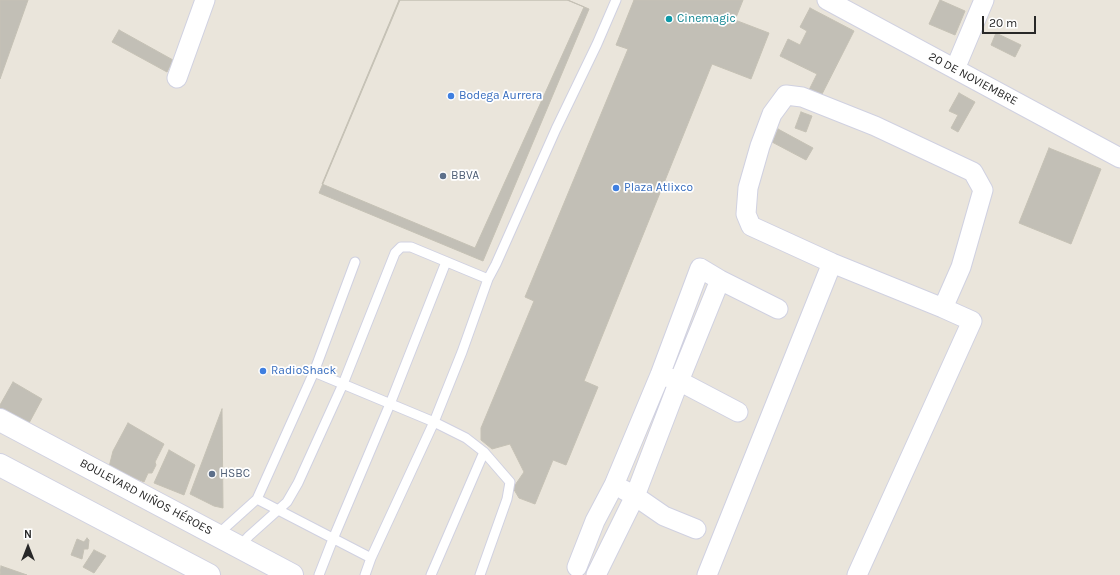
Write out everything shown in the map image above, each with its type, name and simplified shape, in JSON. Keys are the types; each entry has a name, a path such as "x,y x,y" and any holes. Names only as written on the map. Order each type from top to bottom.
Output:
{"main road":[{"name":"BOULEVARD NIÑOS HÉROES","path":"0,420 292,575"},
{"path":"0,464 206,574"}],"street":[{"path":"177,78 205,0"},
{"name":"20 DE NOVIEMBRE","path":"827,0 1120,158"},
{"path":"955,69 984,0"},
{"path":"857,575 972,321 832,263 750,226 746,214 748,188 760,146 772,114 786,95 802,96 875,126 973,172 983,190 961,268 943,308"},
{"path":"707,575 832,263"},
{"path":"578,568 595,521 614,485 660,374 700,268 720,280 778,309"},
{"path":"596,575 635,496 720,280"},
{"path":"660,374 679,381 738,412"},
{"path":"614,485 635,496 664,516 696,529"}],"lane":[{"path":"365,575 371,558 434,422 462,352 488,279 616,0"},
{"path":"239,547 287,502 298,483 343,384 395,252 401,248 411,247 488,279"},
{"path":"217,535 258,499 314,372 355,262"},
{"path":"319,575 390,404 446,262"},
{"path":"314,372 434,422 466,438 484,452 510,482 507,499 480,575"},
{"path":"431,575 484,452"},
{"path":"258,499 371,558"}],"building":[{"path":"0,0 28,0 0,79"},
{"name":"Bodega Aurrera","path":"399,0 567,0 584,7 475,248 322,184"},
{"name":"Bodega Aurrera","path":"400,0 568,0 589,9 483,261 319,193"},
{"name":"Plaza Atlixco","path":"634,0 743,0 735,20 769,33 751,79 712,64 584,381 598,387 566,465 553,460 535,504 519,498 513,488 524,472 510,444 492,449 481,440 481,428 534,301 525,297 628,49 616,45"},
{"path":"940,0 965,11 955,35 929,24"},
{"path":"810,8 854,31 819,100 807,94 817,74 780,56 788,39 800,45 807,31 800,27"},
{"path":"119,30 173,60 167,72 112,42"},
{"path":"996,33 1021,45 1015,57 991,45"},
{"path":"959,93 975,102 958,132 951,128 958,115 949,111"},
{"path":"801,112 812,116 806,132 795,128"},
{"path":"778,129 813,148 806,160 772,142"},
{"path":"1049,148 1101,169 1071,244 1019,223"},
{"path":"13,382 42,399 28,425 0,409 0,405"},
{"path":"222,409 223,508 214,506 190,494"},
{"path":"128,423 164,444 155,462 156,465 152,473 148,473 144,482 109,467 113,451"},
{"path":"169,450 195,465 184,495 154,483"},
{"path":"87,538 89,540 88,549 84,549 82,559 71,555 77,539 84,542"},
{"path":"94,550 106,556 94,573 83,567"},
{"path":"1,566 27,575 0,575"}],"place":[{"name":"Cinemagic","path":"669,19"},
{"name":"Bodega Aurrera","path":"451,96"},
{"name":"BBVA","path":"443,176"},
{"name":"Plaza Atlixco","path":"616,188"},
{"name":"RadioShack","path":"263,371"},
{"name":"HSBC","path":"212,474"}]}
